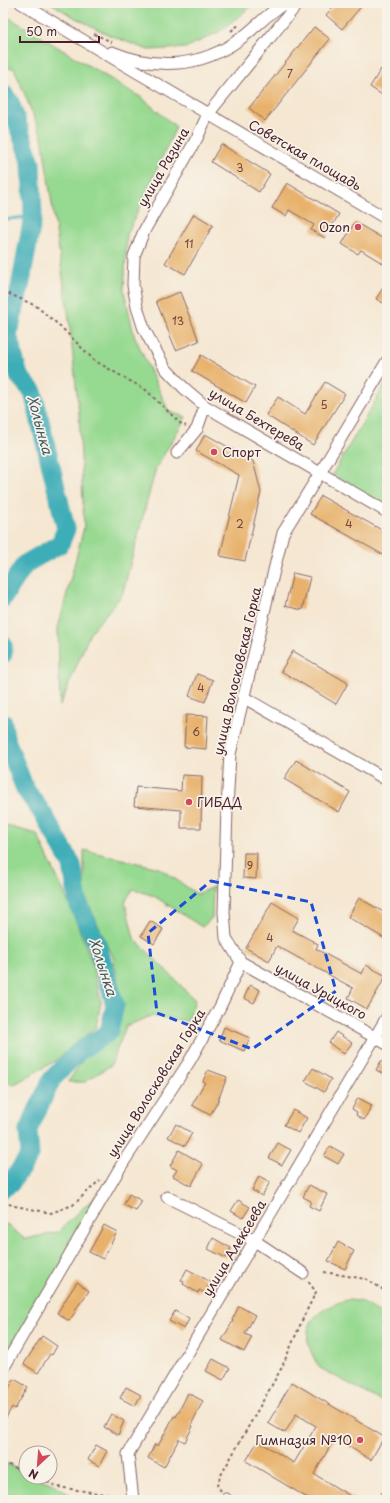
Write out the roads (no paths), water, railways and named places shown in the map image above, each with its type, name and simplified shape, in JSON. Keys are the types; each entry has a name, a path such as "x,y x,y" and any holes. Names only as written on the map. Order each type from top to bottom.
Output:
{"street":[{"path":"21,3 86,42 125,57 154,64 186,62 204,58 227,48 241,39 277,7 286,3"},
{"name":"улица Разина","path":"165,368 144,329 137,308 133,285 134,256 144,231 197,138 208,114 298,3"},
{"name":"Советская площадь","path":"86,42 387,219"},
{"name":"улица Волосковская Горка","path":"3,1369 121,1166 189,1062 220,1007 242,962 226,938 224,912 230,754 243,697 283,533 387,361"},
{"name":"улица Бехтерева","path":"165,368 204,406 320,473"},
{"path":"177,454 196,429 204,406"},
{"path":"320,473 387,512"},
{"path":"243,697 387,780"},
{"name":"улица Урицкого","path":"242,962 387,1044"},
{"name":"улица Алексеева","path":"133,1499 128,1454 387,1017"},
{"path":"167,1197 254,1241 303,1273"}],"waterway":[{"name":"Холынка","path":"3,93 10,102 31,163 33,216 20,287 8,335 19,376 33,392 66,529 60,544 25,564 3,598"},
{"path":"3,220 33,216"},
{"name":"Холынка","path":"3,644 3,654"},
{"name":"Холынка","path":"3,722 5,737 25,789 45,817 72,865 78,903 98,947 115,1005 109,1032 78,1052 52,1079 28,1130 30,1155 10,1184 3,1188"}],"place":[{"name":"Ozon","path":"358,227"},
{"name":"Спорт","path":"214,452"},
{"name":"ГИБДД","path":"189,802"},
{"name":"Гимназия №10","path":"360,1440"}]}
